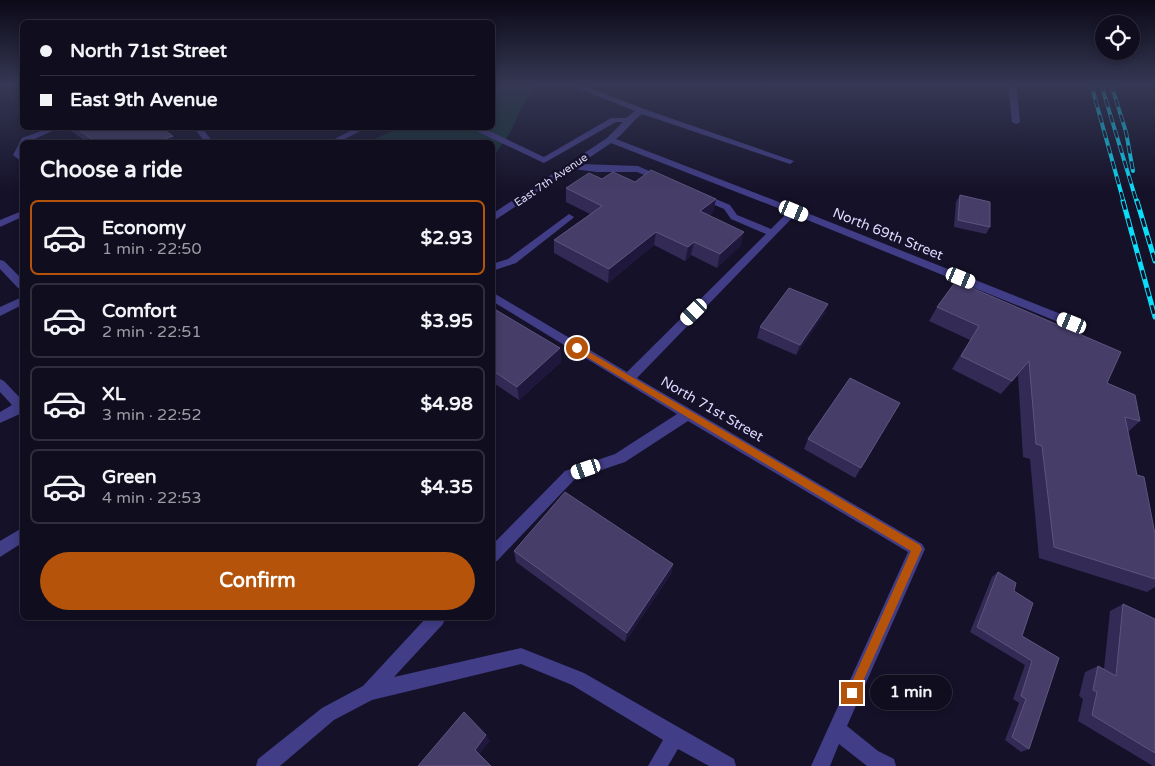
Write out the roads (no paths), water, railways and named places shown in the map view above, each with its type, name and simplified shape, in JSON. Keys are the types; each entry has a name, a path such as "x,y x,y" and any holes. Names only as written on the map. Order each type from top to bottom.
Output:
{"street":[{"path":"481,130 544,160 614,120 628,120"},
{"name":"East 7th Avenue","path":"495,217 610,140 627,125 628,120"},
{"path":"667,120 790,161"},
{"path":"25,140 50,130"},
{"path":"200,130 207,140"},
{"path":"337,140 358,130"},
{"name":"North 69th Street","path":"610,140 794,211 1072,323"},
{"path":"572,166 597,169 638,169 674,184"},
{"path":"691,192 727,207 734,217 773,232"},
{"path":"628,379 794,211"},
{"path":"0,224 20,215"},
{"path":"495,267 512,261 569,217"},
{"path":"0,263 20,283"},
{"name":"North 71st Street","path":"495,298 628,379 917,549 836,729"},
{"path":"0,312 20,302"},
{"path":"0,384 20,405"},
{"path":"0,418 20,408"},
{"path":"495,553 570,475 620,458 688,414"},
{"path":"0,550 20,536"},
{"path":"370,692 434,620"},
{"path":"265,766 328,714 370,692 521,656 578,679 727,766"},
{"path":"820,766 836,729 871,758 886,766"},
{"path":"657,766 675,736"}],"railway":[{"path":"1101,120 1124,203"},
{"path":"1112,120 1137,203"},
{"path":"1122,120 1133,171"},
{"path":"1123,201 1155,317"},
{"path":"1137,201 1155,261"}]}
